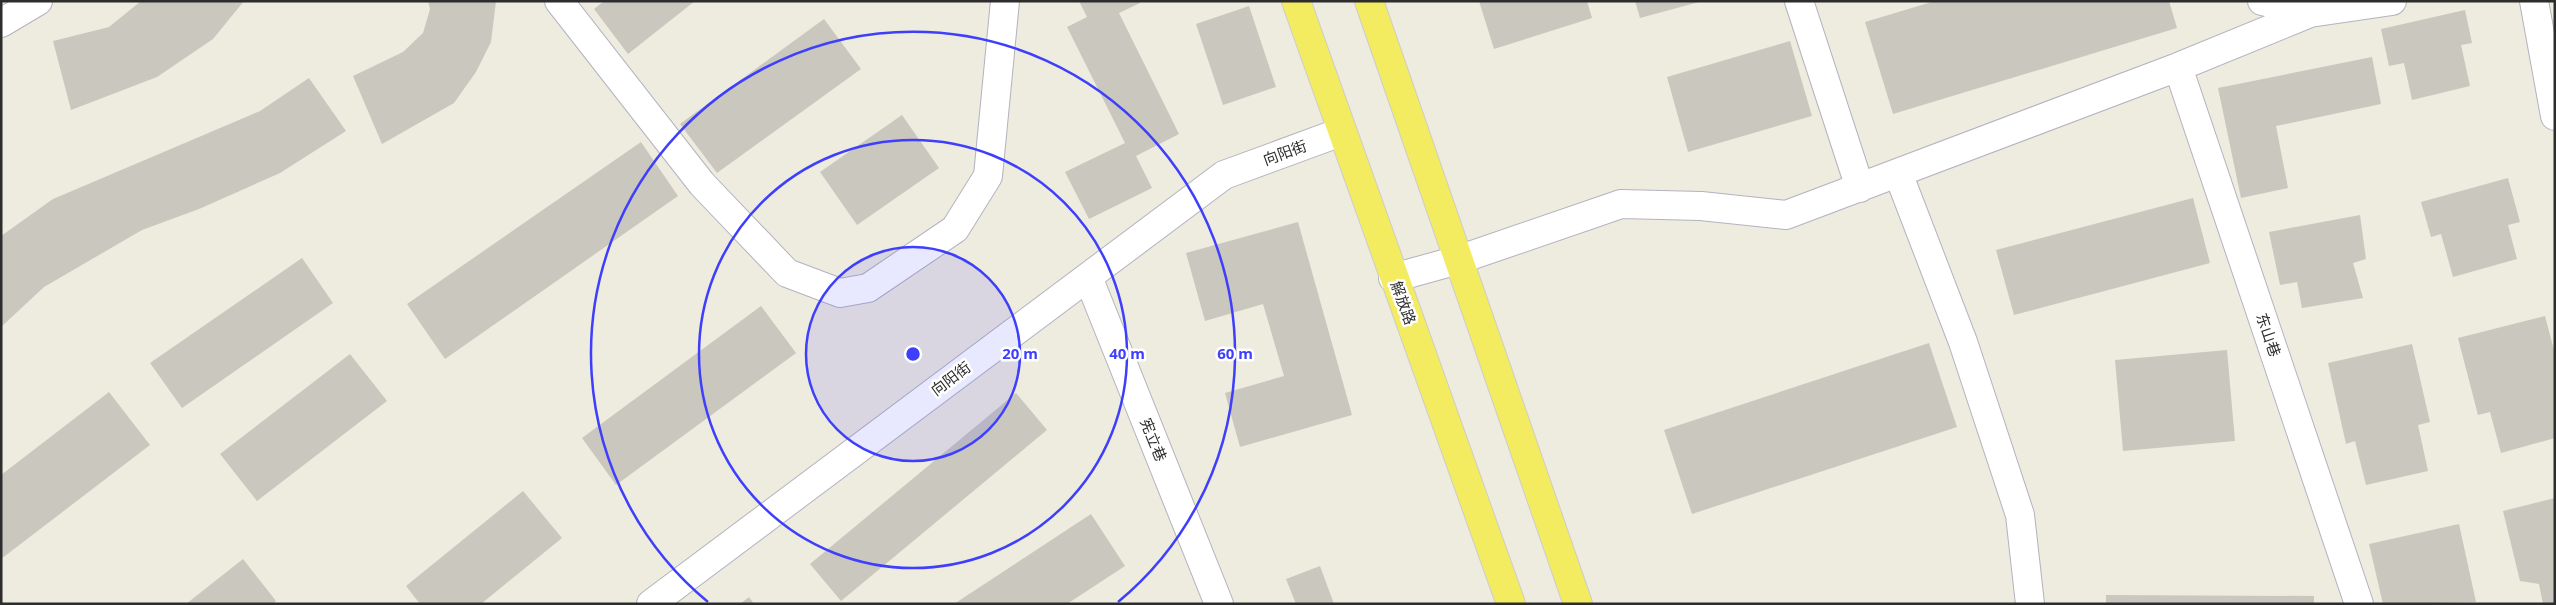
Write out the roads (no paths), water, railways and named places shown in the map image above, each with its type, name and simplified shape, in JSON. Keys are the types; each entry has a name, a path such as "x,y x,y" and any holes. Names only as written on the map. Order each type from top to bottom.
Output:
{"main road":[{"name":"解放路","path":"1296,1 1393,278 1511,604"},
{"path":"1369,1 1578,604"}],"street":[{"path":"1,23 38,1"},
{"path":"559,1 702,184 787,274 840,293 868,288 955,229 988,176 1005,1"},
{"path":"1798,1 1860,188"},
{"path":"2262,1 2310,13"},
{"path":"1393,278 1458,260 1621,204 1701,206 1786,215 2178,67 2310,13 2392,1"},
{"path":"2534,1 2555,116"},
{"name":"东山巷","path":"2178,67 2359,604"},
{"name":"向阳街","path":"651,604 1224,175 1341,132"},
{"path":"1898,174 1964,342 2020,515 2030,604"},
{"name":"宪立巷","path":"1088,277 1219,604"}]}
